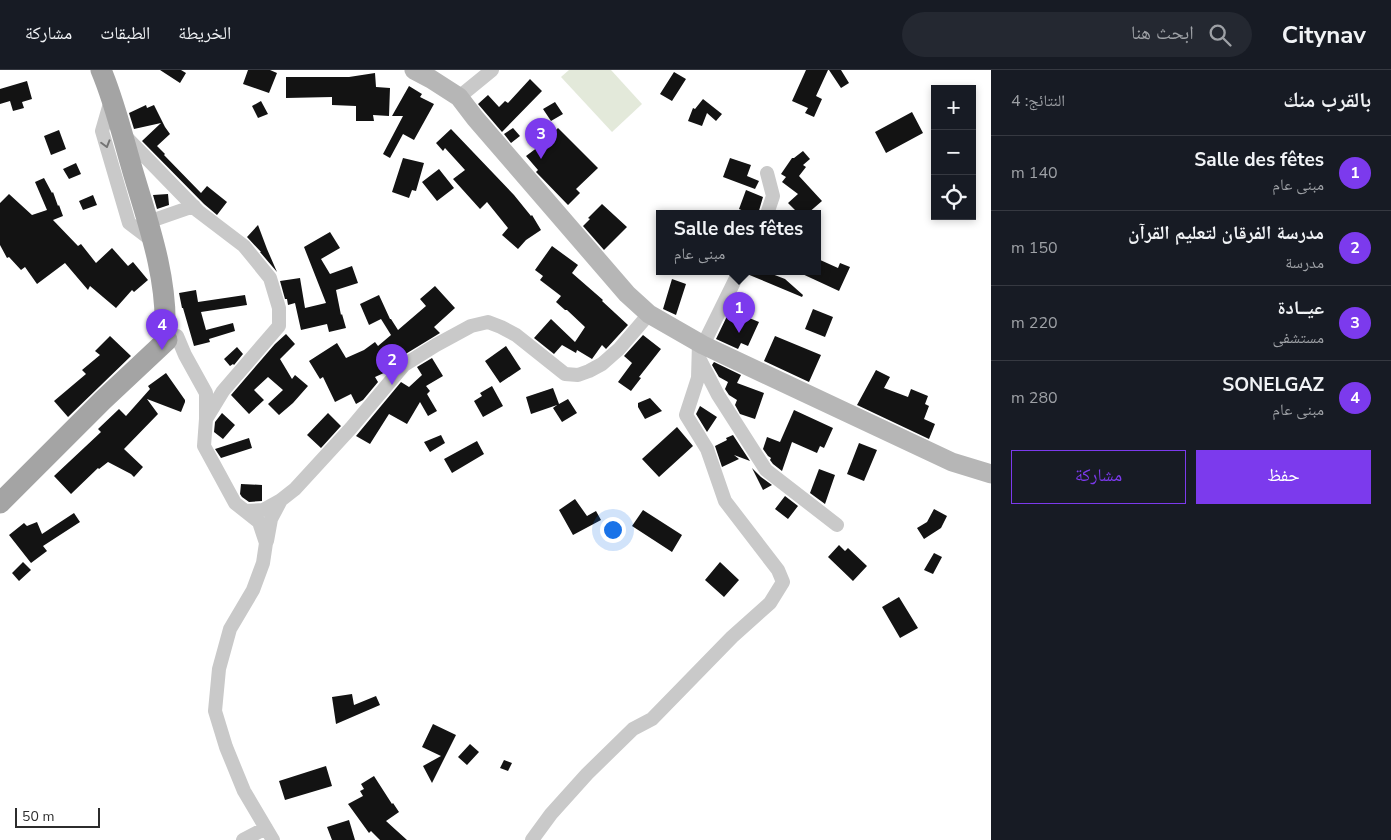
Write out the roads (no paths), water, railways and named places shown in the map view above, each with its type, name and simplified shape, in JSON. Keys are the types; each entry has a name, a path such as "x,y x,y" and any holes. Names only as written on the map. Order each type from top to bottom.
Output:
{"main road":[{"path":"0,503 171,334 154,242 112,97 101,70"}],"street":[{"path":"414,70 459,97 627,294 649,314 700,349 952,462 991,474"},
{"path":"459,97 492,70"},
{"path":"112,97 102,131 129,223 154,242"},
{"path":"121,132 198,211 244,246 270,278 279,308 279,326 223,391 206,418"},
{"path":"767,173 773,196 768,210"},
{"path":"148,222 194,206"},
{"path":"532,840 551,814 587,774 633,729 652,719 732,638 770,603 784,582 778,570 725,501 707,449 686,415 698,378 700,349 737,275"},
{"path":"245,511 263,510 296,489 404,365 471,326 488,322 501,327 516,335 565,374 578,375 602,364 619,349 649,314"},
{"path":"171,334 206,393 204,446 236,503 259,522 266,542"},
{"path":"700,349 718,395 766,470 837,525"},
{"path":"206,393 223,391"},
{"path":"273,840 244,791 226,747 215,712 219,669 230,629 253,590 263,563 271,519 281,500"},
{"path":"243,840 266,828"}],"place":[{"name":"عيــادة","path":"541,159"},
{"name":"Salle des fêtes","path":"739,333"},
{"name":"SONELGAZ","path":"162,350"},
{"name":"مدرسة الفرقان لتعليم القرآن","path":"392,385"}]}
